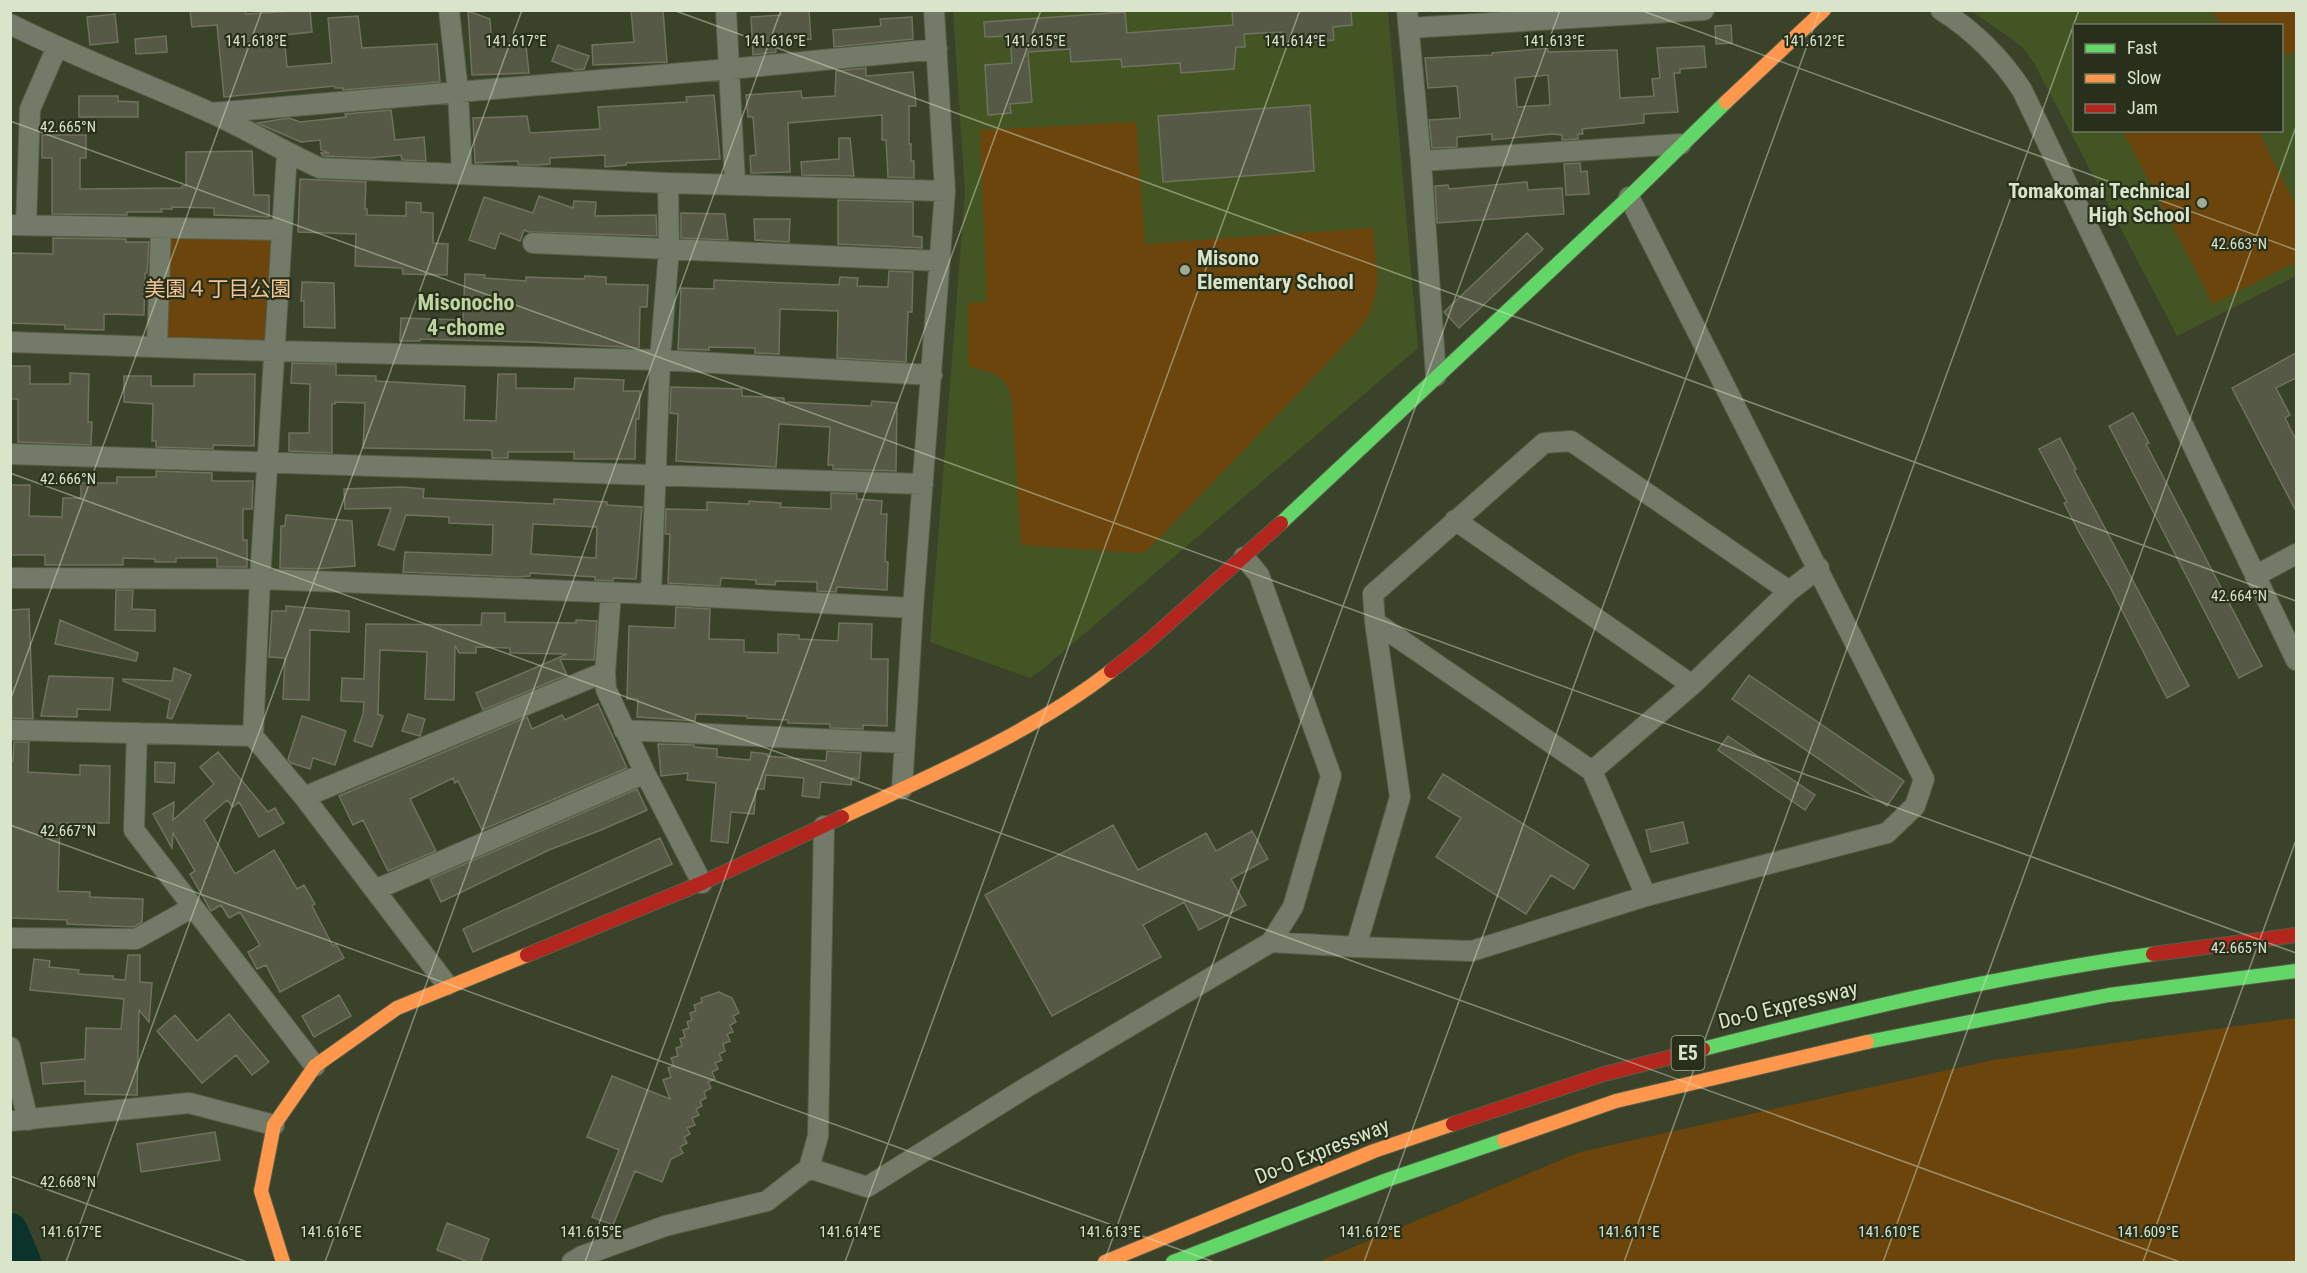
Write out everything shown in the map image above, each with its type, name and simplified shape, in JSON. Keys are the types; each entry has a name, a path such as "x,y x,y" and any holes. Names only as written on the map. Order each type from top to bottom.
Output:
{"main road":[{"path":"283,1263 261,1191 274,1125 315,1066 397,1008 447,985 702,883 902,789 1021,729 1086,690 1143,646 1244,557 1629,197 1681,144 1824,10"},
{"name":"Do-O Expressway","path":"1105,1263 1374,1151 1604,1074 1865,1007 2110,960 2296,935"},
{"name":"E5","path":"1173,1263 1387,1180 1616,1101 1879,1039 2109,995 2296,971"}],"street":[{"path":"449,10 458,91 462,174"},
{"path":"726,10 735,184"},
{"path":"902,789 913,608 945,191 934,10"},
{"path":"1436,376 1421,161 1408,20 1704,10"},
{"path":"1941,10 1971,31 2010,70 2022,90 2296,660"},
{"path":"10,24 57,48 211,113 320,168 668,183 945,191"},
{"path":"57,48 30,109 18,225 281,231"},
{"path":"211,113 937,49"},
{"path":"1421,161 1681,144"},
{"path":"287,153 260,579 253,736 304,797 447,985"},
{"path":"651,594 660,360 669,250 668,183"},
{"path":"1271,942 1472,951 1646,896 1887,832 1915,806 1924,779 1629,197"},
{"path":"157,346 161,228"},
{"path":"533,243 940,261"},
{"path":"10,342 660,360 932,375"},
{"path":"1356,947 1400,797 1375,622 1374,594 1544,443 1571,441 1789,591"},
{"path":"10,454 922,484"},
{"path":"1455,520 1692,685"},
{"path":"2255,576 2296,554"},
{"path":"809,1168 867,1187 1026,1088 1271,942 1293,907 1331,776 1259,575 1244,557"},
{"path":"1592,771 1692,685 1789,591 1819,568"},
{"path":"10,578 260,579 651,594 913,608"},
{"path":"611,593 605,672 606,689 645,773 702,883"},
{"path":"1375,622 1592,771 1646,896"},
{"path":"304,797 605,672"},
{"path":"10,730 253,736"},
{"path":"624,730 905,743"},
{"path":"137,733 134,830 315,1066"},
{"path":"375,890 645,773"},
{"path":"573,1263 582,1256 665,1226 767,1201 809,1168 818,1136 824,826"},
{"path":"10,938 136,939 193,907"},
{"path":"10,1047 19,1120 189,1103 274,1125"}],"shaded area":[{"name":"Misono Elementary School","path":"953,11 1388,11 1418,348 1030,678 930,642 965,192"},
{"name":"Tomakomai Technical High School","path":"1971,11 2296,11 2296,276 2177,336 2034,63 2024,49"}],"green space":[{"path":"2212,11 2296,11 2296,51 2289,55 2283,52 2283,24 2220,24"},
{"path":"1136,122 1145,244 1373,228 1377,284 1372,308 1356,333 1148,550 1139,553 1021,545 1012,401 1002,379 992,373 968,366 968,303 987,302 980,130"},
{"path":"2124,132 2259,132 2296,206 2296,262 2213,304"},
{"name":"美園４丁目公園","path":"161,228 281,230 274,351 157,346"},
{"path":"2296,1018 2296,1262 1318,1262 1580,1152 1993,1060"}],"building":[{"path":"190,10 246,10 246,14 310,10 312,32 284,35 287,67 332,63 328,18 358,16 362,48 437,44 440,82 343,90 343,88 334,86 224,97 217,25 192,27"},
{"path":"631,10 663,10 667,62 593,65 592,45 634,42"},
{"path":"781,10 809,10 811,39 775,42 776,52 753,55 751,17 781,15"},
{"path":"1232,10 1351,10 1352,25 1333,27 1334,40 1284,44 1283,32 1244,34 1245,47 1236,47 1234,69 1181,73 1180,63 1122,67 1121,59 1071,62 1070,49 1028,52 1032,102 1010,104 1011,113 988,115 985,65 1012,63 1010,36 985,37 984,22 1125,12 1127,33 1233,25"},
{"path":"468,11 490,19 492,47 526,45 529,73 472,75"},
{"path":"115,14 118,42 90,45 87,17"},
{"path":"912,17 913,39 834,47 833,30 881,26 880,19"},
{"path":"1731,25 1732,43 1716,44 1715,26"},
{"path":"166,36 167,52 136,54 135,39"},
{"path":"558,45 589,56 584,69 575,70 552,61"},
{"path":"1704,46 1706,67 1680,69 1680,73 1674,73 1678,112 1644,114 1644,123 1582,129 1583,134 1578,134 1578,139 1562,140 1562,135 1552,134 1492,140 1492,134 1457,137 1457,147 1432,148 1429,120 1460,118 1457,86 1428,88 1425,58 1492,55 1492,53 1548,48 1548,52 1617,50 1620,98 1654,96 1652,79 1660,78 1657,48","holes":["1548,75 1550,105 1517,107 1515,78"]},
{"path":"866,68 866,76 913,72 916,106 909,106 909,144 911,144 911,161 914,161 914,178 888,177 886,140 882,140 882,115 788,123 790,172 751,173 750,156 756,155 753,117 748,117 746,95 801,91 802,98 835,96 836,71"},
{"path":"714,95 720,159 626,163 626,165 605,167 605,155 550,158 550,164 538,165 518,165 518,161 475,163 473,118 527,116 530,133 600,129 598,107 687,102 686,97"},
{"path":"79,96 118,96 118,101 138,102 138,117 79,117"},
{"path":"1310,105 1314,171 1163,182 1158,116"},
{"path":"391,110 395,140 424,137 426,161 402,160 401,155 371,158 323,156 321,153 329,153 321,150 320,140 301,142 257,123 289,118 300,122 346,117 345,114"},
{"path":"42,135 86,135 86,158 80,158 80,189 182,188 186,186 186,152 252,151 254,195 269,195 269,217 214,215 214,208 172,207 172,209 161,209 162,212 127,212 127,215 52,214 52,158 42,158"},
{"path":"839,138 850,138 854,176 802,175 801,162 839,159"},
{"path":"1580,163 1581,172 1587,171 1589,194 1566,195 1564,164"},
{"path":"300,179 366,182 365,209 367,209 367,215 406,216 406,202 421,203 421,212 433,213 433,243 448,244 447,275 403,274 402,268 355,266 356,234 298,232"},
{"path":"1527,182 1528,190 1562,188 1564,214 1437,223 1435,186 1448,185 1449,189"},
{"path":"539,196 573,208 574,201 596,202 595,216 656,215 657,236 524,230 520,241 500,233 495,249 469,240 484,197 533,213"},
{"path":"838,200 913,202 913,236 922,237 922,248 838,244"},
{"path":"681,213 725,214 728,240 681,238"},
{"path":"754,219 790,219 789,242 755,240"},
{"path":"1527,233 1543,249 1459,328 1444,312"},
{"path":"53,238 126,239 126,242 149,242 147,273 145,273 144,315 104,314 104,330 65,329 65,325 11,323 10,253 53,254"},
{"path":"889,271 913,272 912,312 908,312 906,362 837,358 838,311 780,309 779,354 755,353 755,348 678,349 681,288 714,289 714,280 839,285 840,277 858,278 857,286 888,287"},
{"path":"465,274 485,275 484,278 526,281 526,277 584,279 585,276 606,277 606,284 648,285 647,307 640,307 639,348 530,342 420,339 420,341 400,341 401,318 463,320"},
{"path":"302,282 334,283 335,328 304,327 304,301 301,301"},
{"path":"2296,353 2296,378 2276,388 2290,415 2285,418 2296,440 2296,511 2232,388"},
{"path":"292,363 336,364 336,375 376,376 376,381 465,386 464,420 496,421 498,374 516,374 516,388 574,389 575,378 624,380 623,391 640,391 639,419 636,419 635,459 574,459 574,452 508,452 508,458 492,458 492,451 489,450 363,448 365,403 335,402 332,404 332,453 289,451 289,433 309,433 310,384 291,383"},
{"path":"10,366 30,366 30,384 70,384 70,373 89,374 88,422 92,422 91,445 18,442 18,399 10,399"},
{"path":"194,374 255,374 254,446 213,445 213,449 156,447 156,441 152,441 153,404 124,402 124,376 151,376 151,386 194,386"},
{"path":"671,387 742,389 742,396 784,398 784,402 871,406 872,401 897,403 896,471 833,469 833,465 828,465 830,427 779,424 776,467 676,461 678,414 670,413"},
{"path":"2133,413 2149,443 2146,444 2262,666 2239,678 2109,426"},
{"path":"2060,438 2076,469 2074,470 2189,686 2167,698 2064,503 2067,502 2039,449"},
{"path":"156,471 212,473 212,481 253,481 252,509 243,509 243,540 247,540 247,567 217,567 217,558 176,558 176,562 155,562 155,559 123,558 123,565 45,565 45,555 11,555 10,485 30,485 29,516 62,517 63,498 81,498 81,483 117,483 117,477 156,477"},
{"path":"402,487 424,489 423,498 554,504 554,499 607,502 607,505 642,507 636,579 595,580 595,577 530,573 530,576 518,577 403,572 405,552 492,555 493,525 449,523 449,517 406,515 394,550 378,545 391,508 345,509 344,489","holes":["533,524 597,527 596,558 531,554"]},
{"path":"831,493 857,494 857,499 882,501 881,514 887,514 885,561 888,562 887,590 837,587 836,592 817,591 817,582 776,581 775,585 756,584 756,580 721,578 720,586 668,583 670,534 665,534 666,509 707,510 707,502 749,504 749,501 781,503 780,507 831,509"},
{"path":"286,515 352,521 355,566 315,569 280,568 281,526 285,526"},
{"path":"116,590 133,590 132,609 155,610 155,631 115,630"},
{"path":"286,606 349,611 349,632 310,630 309,700 283,699 285,658 269,657 272,611 286,611"},
{"path":"676,607 710,609 709,639 744,640 744,652 778,653 778,634 799,635 799,639 838,641 839,623 872,624 871,659 888,659 887,726 863,725 863,729 830,728 830,724 788,723 788,720 696,714 695,721 637,717 638,699 627,699 629,626 675,628"},
{"path":"29,609 33,719 12,718 10,610"},
{"path":"482,613 505,613 505,622 597,621 594,660 560,659 567,675 483,710 476,693 567,654 510,653 510,648 476,647 476,653 459,653 455,645 454,700 425,699 427,652 380,650 378,714 383,716 372,747 354,741 363,714 364,702 341,701 342,678 364,679 366,624 481,625"},
{"path":"60,620 138,653 136,661 55,644"},
{"path":"174,668 191,675 172,719 167,718 170,700 123,681 123,679 172,681"},
{"path":"1749,675 1904,781 1887,806 1732,699"},
{"path":"49,676 113,678 110,710 77,709 77,717 41,716"},
{"path":"598,704 627,768 482,830 458,781 455,783 453,778 410,799 436,851 388,871 363,820 353,825 339,796 527,717 532,729 562,715 565,720"},
{"path":"408,714 425,719 420,736 402,731"},
{"path":"302,716 346,731 335,765 313,758 310,769 291,763 288,759"},
{"path":"1728,736 1815,795 1805,810 1718,750"},
{"path":"14,742 29,742 28,772 80,775 80,765 110,766 109,823 60,823 58,891 90,892 90,897 143,899 142,922 134,927 67,924 67,920 10,918 10,761 13,761"},
{"path":"658,744 694,745 694,747 717,749 717,757 750,760 751,752 768,754 767,756 826,761 827,751 861,753 859,779 852,778 851,785 821,782 819,798 802,796 804,778 766,775 764,789 756,789 754,814 731,812 728,843 711,841 716,783 687,780 688,773 661,776"},
{"path":"218,752 268,812 275,808 284,823 259,837 239,802 233,807 227,800 204,820 235,874 274,850 297,889 304,885 333,946 336,944 344,958 280,992 266,965 257,969 248,952 260,945 240,912 229,918 221,905 211,911 190,874 195,871 173,833 172,848 153,814 174,802 173,820 214,784 200,767"},
{"path":"155,762 175,763 174,783 155,782"},
{"path":"1443,774 1589,865 1574,889 1551,875 1526,914 1436,857 1461,818 1428,798"},
{"path":"637,789 647,810 549,850 441,902 430,879"},
{"path":"1683,822 1688,843 1651,852 1646,830"},
{"path":"1113,825 1138,870 1206,833 1216,851 1252,831 1268,859 1231,879 1246,905 1199,930 1184,902 1143,925 1161,957 1052,1016 985,895"},
{"path":"660,838 672,864 473,952 463,929"},
{"path":"128,955 140,955 140,982 152,983 149,1022 139,1010 137,1095 85,1094 85,1081 43,1084 41,1063 85,1059 86,1028 121,1029 124,999 30,990 34,959 50,961 49,967 79,970 78,974 113,976 113,979 125,980"},
{"path":"719,992 732,998 739,1013 733,1016 736,1022 730,1025 733,1032 727,1034 730,1041 723,1044 725,1051 719,1054 722,1060 715,1063 718,1069 712,1072 715,1079 708,1082 711,1088 704,1092 706,1098 700,1101 702,1106 696,1109 699,1115 692,1118 695,1125 687,1128 690,1134 684,1137 687,1143 680,1147 683,1153 671,1159 662,1182 635,1171 613,1225 592,1217 619,1150 587,1137 612,1076 670,1099 663,1080 671,1077 668,1068 674,1066 671,1058 678,1056 676,1048 682,1046 680,1039 685,1037 683,1030 689,1028 687,1022 692,1020 690,1013 696,1011 694,1005 702,1002 701,998"},
{"path":"339,995 351,1016 314,1037 302,1016"},
{"path":"229,1014 269,1062 252,1075 236,1055 202,1083 157,1031 175,1015 197,1041"},
{"path":"215,1132 220,1160 141,1172 137,1144"},
{"path":"447,1223 489,1239 480,1263 471,1263 437,1250"}],"waterway":[{"path":"10,1231 23,1262"}],"traffic: fast":[{"path":"1281,523 1629,197 1726,102"},
{"path":"1703,1049 1926,995 2039,972 2153,954"},
{"path":"1867,1042 2109,995 2296,971"},
{"path":"1173,1262 1387,1180 1504,1140"}],"traffic: slow":[{"path":"1726,102 1824,10"},
{"path":"842,817 1015,733 1048,714 1111,671"},
{"path":"283,1262 261,1191 274,1125 315,1066 397,1008 527,955"},
{"path":"1504,1140 1616,1101 1867,1042"},
{"path":"1105,1262 1374,1151 1453,1124"}],"traffic: jam":[{"path":"1111,671 1143,646 1281,523"},
{"path":"527,955 702,883 842,817"},
{"path":"2153,954 2296,935"},
{"path":"1453,1124 1604,1074 1703,1049"}],"place":[{"name":"Tomakomai Technical High School","path":"2202,203"},
{"name":"Misono Elementary School","path":"1185,270"}],"district":[{"name":"Misonocho 4-chome","path":"466,314"}]}
